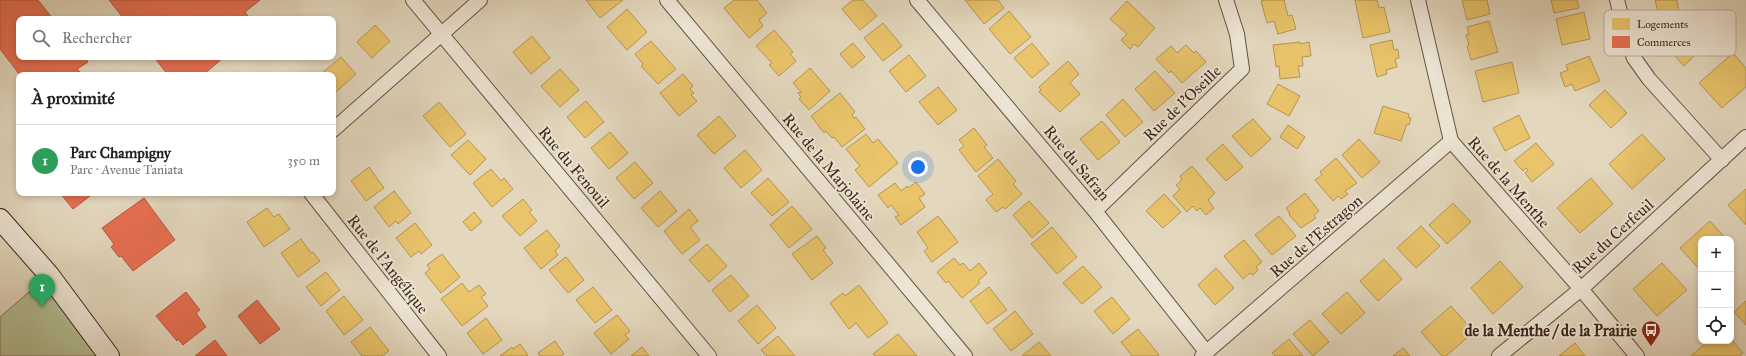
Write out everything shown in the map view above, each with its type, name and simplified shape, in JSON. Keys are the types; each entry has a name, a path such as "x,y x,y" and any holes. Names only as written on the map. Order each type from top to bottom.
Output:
{"main road":[{"path":"0,218 49,275 109,356"}],"street":[{"name":"Rue du Fenouil","path":"413,0 709,356"},
{"path":"336,127 480,0"},
{"name":"Rue de la Marjolaine","path":"667,0 966,356"},
{"name":"Rue du Safran","path":"917,0 1095,211 1205,354"},
{"name":"Rue de l'Oseille","path":"1095,211 1242,70 1236,34 1226,0"},
{"name":"Rue de la Menthe","path":"1418,0 1451,142 1581,289 1637,356"},
{"path":"1617,0 1620,10"},
{"path":"1633,56 1649,79 1722,160"},
{"name":"Rue du Cerfeuil","path":"1499,356 1581,289 1746,137"},
{"name":"Rue de l'Estragon","path":"1205,354 1451,142"},
{"name":"Rue de l'Angélique","path":"313,196 439,356"}],"green space":[{"path":"49,275 108,356 0,356 0,317"}],"building: Logements":[{"path":"586,0 623,0 600,18"},
{"path":"734,0 757,0 767,13 759,20 763,26 749,38 724,8"},
{"path":"853,0 863,0 877,16 860,30 842,9"},
{"path":"965,0 998,0 1004,8 984,24"},
{"path":"1284,0 1288,16 1292,15 1296,29 1278,34 1274,21 1267,23 1261,1"},
{"path":"1355,0 1377,0 1379,8 1384,7 1390,32 1363,38"},
{"path":"1462,0 1487,0 1490,14 1467,20"},
{"path":"1551,0 1577,0 1579,8 1554,13"},
{"path":"1655,0 1677,0 1679,10 1658,10"},
{"path":"1127,1 1155,28 1138,47 1134,44 1130,49 1121,40 1127,34 1110,19"},
{"path":"627,9 647,32 627,50 607,27"},
{"path":"1009,11 1031,37 1010,54 989,29"},
{"path":"1584,12 1590,39 1562,45 1556,19"},
{"path":"1489,21 1498,52 1471,60 1467,46 1469,45 1466,35 1469,34 1467,27"},
{"path":"883,23 902,46 883,61 864,38"},
{"path":"375,25 390,41 372,58 357,42"},
{"path":"774,30 793,52 790,54 796,61 779,76 769,65 772,63 756,46"},
{"path":"532,36 550,58 531,74 513,52"},
{"path":"1392,40 1394,50 1398,49 1399,58 1395,59 1397,67 1386,70 1387,74 1377,77 1370,45"},
{"path":"651,41 676,69 658,84 641,66 643,64 635,54"},
{"path":"1300,42 1300,44 1309,42 1311,56 1302,57 1303,66 1298,66 1300,77 1280,79 1279,66 1276,67 1273,45"},
{"path":"853,43 865,57 852,68 840,54"},
{"path":"1032,43 1049,64 1032,78 1014,58"},
{"path":"1186,45 1194,53 1196,51 1206,62 1182,83 1171,71 1169,73 1156,59 1171,46 1177,53"},
{"path":"909,55 926,76 906,92 889,71"},
{"path":"1589,56 1600,81 1575,91 1572,84 1565,87 1560,73 1568,70 1566,65"},
{"path":"1675,56 1694,56 1684,66"},
{"path":"1730,56 1736,56 1746,68 1746,87 1722,108 1699,83"},
{"path":"341,57 356,74 336,92 336,72 323,72"},
{"path":"1068,61 1079,74 1070,83 1080,94 1060,112 1039,92 1041,90 1039,87"},
{"path":"1512,62 1519,93 1483,102 1475,71"},
{"path":"810,68 830,91 809,110 799,99 801,97 798,93 801,92 793,83"},
{"path":"560,69 579,90 560,107 541,86"},
{"path":"1155,71 1175,93 1154,111 1135,89"},
{"path":"683,74 693,86 690,89 694,93 691,95 697,101 679,116 660,93"},
{"path":"1278,84 1300,96 1289,116 1267,104"},
{"path":"938,87 957,110 938,125 919,102"},
{"path":"1605,90 1627,113 1611,128 1589,105"},
{"path":"840,93 855,112 852,115 854,118 856,117 865,129 842,147 834,137 832,138 826,131 824,133 811,116"},
{"path":"1123,99 1143,122 1125,137 1106,115"},
{"path":"586,101 604,122 585,138 567,117"},
{"path":"439,102 466,134 450,147 423,116"},
{"path":"1383,106 1409,114 1408,117 1411,118 1409,125 1407,124 1401,141 1374,133"},
{"path":"1519,115 1530,138 1505,151 1493,128"},
{"path":"719,116 736,136 714,154 697,135"},
{"path":"1253,119 1271,139 1251,157 1232,136"},
{"path":"1102,121 1120,142 1098,160 1080,139"},
{"path":"1288,125 1305,137 1297,149 1280,137"},
{"path":"974,128 987,145 984,147 993,158 976,172 959,150 964,146 959,140"},
{"path":"610,132 628,153 609,169 591,148"},
{"path":"866,134 873,143 878,139 898,163 869,187 855,170 860,166 846,149"},
{"path":"1642,134 1665,159 1632,189 1609,164"},
{"path":"1359,139 1380,162 1362,178 1342,155"},
{"path":"468,140 486,159 470,175 451,155"},
{"path":"1536,143 1554,164 1532,182 1525,173 1528,170 1526,168 1523,171 1514,161"},
{"path":"1223,144 1243,167 1226,181 1206,159"},
{"path":"745,150 762,170 741,188 724,168"},
{"path":"1336,158 1357,183 1345,191 1348,194 1341,199 1338,196 1333,201 1315,180 1322,175 1320,172"},
{"path":"998,159 1016,181 1013,184 1022,194 1005,209 1003,207 996,212 986,200 993,194 978,176"},
{"path":"635,162 653,183 634,199 616,178"},
{"path":"1192,166 1215,193 1208,200 1214,208 1206,215 1200,208 1197,211 1193,206 1187,212 1173,196 1180,189 1176,185 1182,180 1180,176"},
{"path":"369,167 384,188 366,201 351,181"},
{"path":"491,169 501,181 504,178 513,189 492,207 473,183"},
{"path":"768,178 789,202 772,216 751,193"},
{"path":"1591,178 1613,204 1580,233 1557,208"},
{"path":"916,182 925,194 919,198 925,207 901,225 895,217 899,215 891,205 888,208 878,195 895,183 901,191 907,186 908,188"},
{"path":"1746,189 1746,225 1728,205"},
{"path":"394,191 411,213 398,224 396,221 389,227 374,207"},
{"path":"660,191 677,211 658,227 641,208"},
{"path":"1305,193 1319,211 1314,215 1316,218 1301,228 1289,215 1290,214 1286,208"},
{"path":"1164,194 1181,212 1163,228 1146,211"},
{"path":"523,199 532,210 529,212 537,221 520,236 502,216"},
{"path":"1029,201 1049,223 1032,238 1013,215"},
{"path":"1453,203 1471,222 1447,244 1429,225"},
{"path":"792,206 812,229 789,248 770,225"},
{"path":"267,208 274,217 279,214 290,229 264,247 247,222"},
{"path":"689,209 698,221 690,227 700,240 682,254 664,231"},
{"path":"474,212 482,222 471,231 463,222"},
{"path":"938,216 958,242 932,262 924,251 928,248 917,232"},
{"path":"1279,216 1296,236 1272,255 1255,235"},
{"path":"1710,221 1723,236 1698,236 1698,268 1680,248"},
{"path":"415,223 432,245 421,254 419,251 411,257 396,238"},
{"path":"1421,226 1440,246 1416,268 1397,248"},
{"path":"1052,227 1077,257 1057,274 1031,244"},
{"path":"547,230 560,246 555,251 558,255 541,269 524,248"},
{"path":"817,236 826,248 823,250 833,263 812,280 792,254"},
{"path":"301,239 311,253 313,252 320,261 298,277 281,253"},
{"path":"1244,240 1262,262 1256,267 1258,270 1253,275 1250,273 1243,279 1224,256"},
{"path":"707,244 727,266 709,282 689,260"},
{"path":"442,254 460,277 441,293 425,273 430,269 427,265"},
{"path":"566,257 584,280 568,293 549,270"},
{"path":"954,258 960,265 963,263 970,271 979,263 987,273 978,281 980,283 962,298 948,281 946,283 937,272"},
{"path":"1384,259 1402,279 1378,301 1360,281"},
{"path":"1500,261 1523,287 1493,314 1471,288"},
{"path":"1662,263 1687,290 1657,316 1633,289"},
{"path":"1083,266 1102,287 1082,304 1063,283"},
{"path":"1216,268 1234,288 1215,305 1198,285"},
{"path":"326,272 340,290 321,306 306,287"},
{"path":"731,275 749,296 730,312 712,290"},
{"path":"462,283 469,292 479,285 486,294 481,297 488,306 462,326 441,299"},
{"path":"859,285 888,323 868,338 856,323 849,329 830,303 843,293 845,296"},
{"path":"593,287 612,310 595,323 576,300"},
{"path":"989,287 1007,310 987,324 970,301"},
{"path":"1347,292 1365,313 1341,334 1322,314"},
{"path":"344,296 363,320 344,335 326,311"},
{"path":"1112,297 1130,319 1113,334 1094,311"},
{"path":"1746,301 1746,325 1734,312"},
{"path":"757,305 776,328 758,344 738,321"},
{"path":"1451,306 1474,332 1446,356 1442,356 1421,332"},
{"path":"1015,311 1033,334 1011,351 993,329"},
{"path":"617,315 630,331 625,335 629,339 611,354 594,333"},
{"path":"486,318 502,340 483,354 467,333"},
{"path":"1310,320 1329,342 1313,356 1293,334"},
{"path":"370,327 389,351 382,356 362,356 351,342"},
{"path":"1138,329 1159,355 1132,356 1121,342"},
{"path":"898,334 917,356 875,356 873,354"},
{"path":"778,336 795,356 767,356 761,350"},
{"path":"1289,339 1303,356 1275,356 1272,353"},
{"path":"555,341 564,354 561,356 540,356 538,353"},
{"path":"1039,342 1051,356 1022,356"},
{"path":"1734,342 1743,353 1740,356 1691,356 1705,344 1734,344"},
{"path":"1575,343 1585,356 1559,356"},
{"path":"520,344 528,355 527,356 500,356 512,347 513,349"},
{"path":"642,347 649,356 631,356"},
{"path":"1403,348 1410,356 1393,356"}],"building: Commerces":[{"path":"0,0 38,0 51,16 16,16 16,60 86,60 88,62 77,69 80,72 18,72 0,49"},
{"path":"109,0 260,0 245,12 248,16 122,16"},
{"path":"156,60 220,60 206,72 166,72"},
{"path":"62,196 90,196 73,209"},
{"path":"144,198 175,240 133,271 121,256 119,257 111,247 114,244 102,228"},
{"path":"186,292 200,310 196,313 206,327 183,345 178,339 177,341 156,316"},
{"path":"257,300 280,329 260,344 238,316"},
{"path":"215,340 227,356 195,356"}],"place":[{"name":"Parc Champigny","path":"42,307"},
{"name":"de la Menthe / de la Prairie","path":"1651,347"}]}
